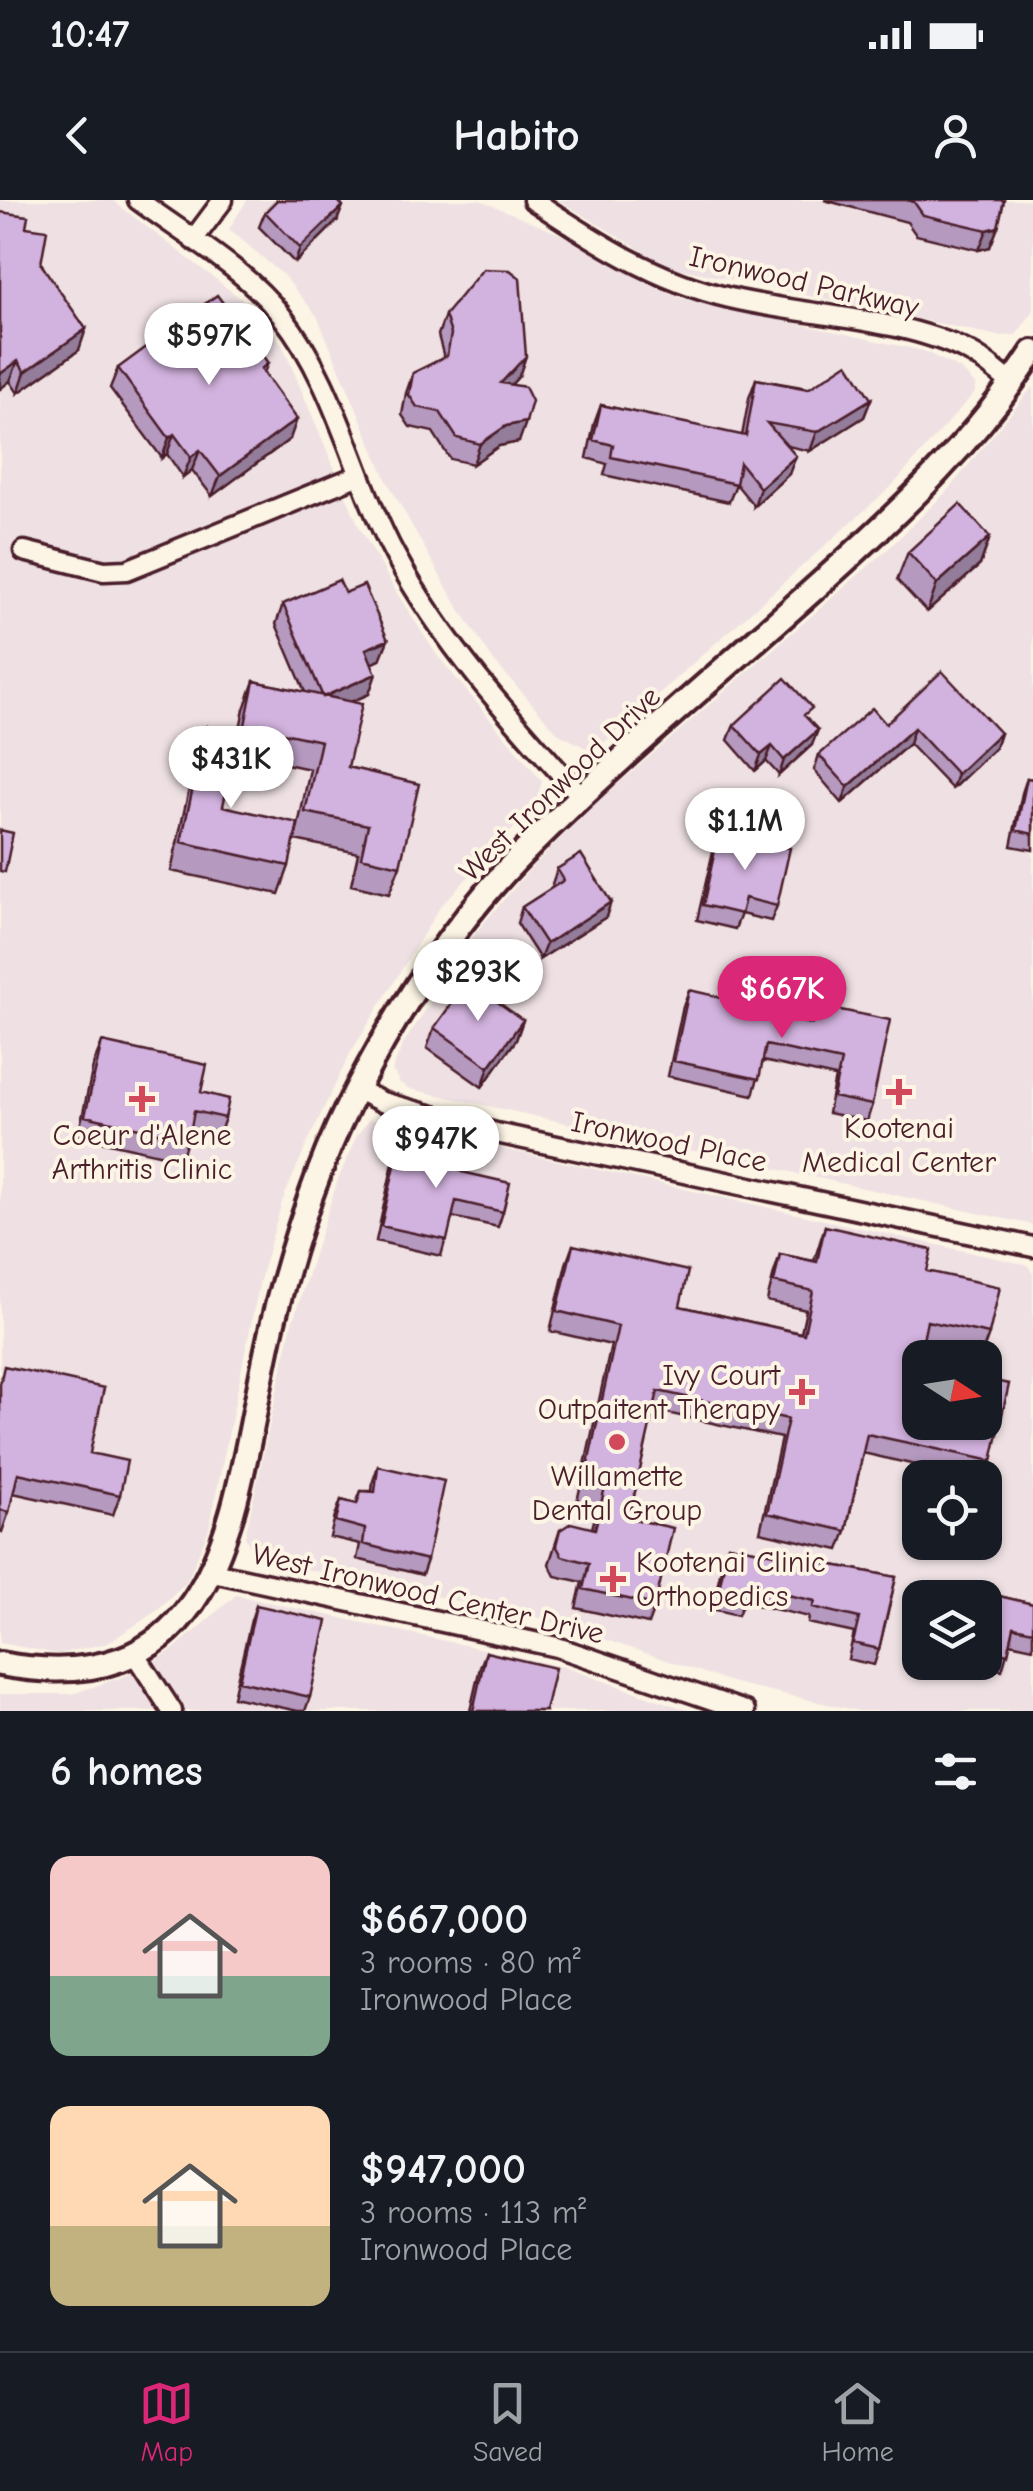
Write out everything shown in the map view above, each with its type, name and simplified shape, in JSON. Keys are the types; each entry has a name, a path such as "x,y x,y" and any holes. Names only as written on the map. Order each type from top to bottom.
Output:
{"street":[{"path":"138,200 244,280 295,332 394,554 436,622 499,704 582,797"},
{"path":"192,240 224,200"},
{"name":"Ironwood Parkway","path":"534,200 643,270 736,300 921,336 971,353 1012,383"},
{"name":"West Ironwood Drive","path":"0,1664 53,1670 116,1663 135,1654 186,1613 212,1572 228,1528 276,1309 302,1217 356,1089 424,977 473,910 519,857 900,511 952,457 1033,352"},
{"path":"24,551 104,571 126,570 359,475"},
{"name":"Ironwood Place","path":"356,1089 382,1102 496,1133 1033,1247"},
{"name":"West Ironwood Center Drive","path":"212,1572 556,1647 744,1711"},
{"path":"135,1654 172,1711"}],"shaded area":[{"path":"0,200 112,200 252,307 282,344 359,526 398,595 437,655 542,781 536,805 440,907 350,1054 309,1139 282,1202 260,1280 209,1529 187,1581 155,1612 108,1643 58,1654 0,1643"},
{"path":"247,200 480,200 569,238 684,299 924,351 960,369 975,384 975,392 893,485 605,742 588,749 559,734 493,660 452,597 388,483 317,316 284,276 229,229"},
{"path":"558,200 1033,200 1033,312 1016,335 998,336 667,266"},
{"path":"1033,386 1033,1225 410,1089 400,1083 392,1070 403,1044 477,931 530,869 595,804 888,549 947,491"},
{"path":"369,1119 1028,1265 1033,1274 1033,1711 858,1711 734,1683 544,1619 256,1559 245,1537 291,1327 337,1182 356,1137"},
{"path":"236,1595 564,1667 690,1711 0,1711 0,1694 72,1694 139,1671 175,1648"}],"building":[{"path":"277,200 337,200 343,206 300,248 265,212"},
{"path":"907,200 1004,200 998,227 987,230 923,215 914,202"},
{"path":"0,212 28,216 26,227 47,230 41,264 86,329 25,372 18,361 0,374"},
{"path":"483,269 510,270 520,278 526,356 501,383 525,387 532,401 526,422 506,426 480,444 457,438 440,412 417,407 409,395 413,373 447,356 451,334 445,315"},
{"path":"217,295 268,363 261,369 297,419 220,476 200,450 191,457 174,434 169,438 118,368"},
{"path":"848,363 871,399 817,432 767,423 796,456 760,488 740,463 736,484 611,457 613,445 593,440 601,405 746,436 756,379 808,389"},
{"path":"960,504 990,537 937,584 908,552"},
{"path":"339,580 345,593 364,585 388,640 366,649 376,674 323,697 283,604"},
{"path":"942,671 1000,733 957,774 914,728 848,787 819,755 872,708 886,724"},
{"path":"785,678 812,708 804,715 818,730 784,760 772,746 761,755 734,725"},
{"path":"254,681 362,704 348,767 419,784 400,866 361,857 368,825 305,812 321,741 245,725"},
{"path":"206,728 238,736 223,806 298,823 289,866 181,842"},
{"path":"1027,778 1033,779 1033,834 1016,830"},
{"path":"0,830 13,833 5,872 0,871"},
{"path":"719,832 790,848 777,906 745,898 741,914 703,905"},
{"path":"581,854 611,902 546,944 522,907 564,880 557,869"},
{"path":"468,981 523,1020 489,1067 434,1028"},
{"path":"689,990 774,1009 773,1016 812,1024 816,1005 890,1020 872,1105 833,1097 841,1061 766,1045 759,1079 674,1061"},
{"name":"Coeur d'Alene Arthritis Clinic","path":"102,1042 207,1065 201,1092 229,1099 225,1118 194,1111 189,1139 85,1116"},
{"path":"430,1143 467,1152 462,1172 510,1183 503,1212 456,1201 447,1240 381,1226 399,1148 428,1154"},
{"path":"825,1226 932,1250 927,1271 1000,1287 989,1334 927,1321 923,1340 902,1340 902,1440 997,1440 992,1460 867,1434 846,1531 767,1513 788,1419 658,1391 629,1518 673,1528 655,1605 583,1589 589,1563 562,1556 556,1545 560,1530 571,1523 595,1529 605,1487 584,1483 618,1326 557,1311 573,1245 688,1271 680,1306 804,1334 813,1291 774,1282 780,1254 817,1262"},
{"path":"4,1366 104,1388 90,1453 127,1461 120,1495 18,1473 9,1512 0,1510 0,1384"},
{"path":"1002,1383 1009,1384 1002,1416"},
{"path":"378,1466 444,1481 427,1560 363,1544 365,1529 336,1521 341,1500 357,1504 361,1491 375,1492"},
{"path":"728,1545 896,1577 879,1649 853,1643 859,1618 813,1607 815,1601 747,1586 744,1600 718,1594"},
{"path":"1002,1597 1033,1604 1033,1631 1014,1627 1008,1654 1002,1653"},
{"path":"256,1605 327,1621 310,1697 239,1681"},
{"path":"486,1652 555,1668 545,1711 473,1711"}],"place":[{"name":"Kootenai Medical Center","path":"899,1092"},
{"name":"Coeur d'Alene Arthritis Clinic","path":"142,1099"},
{"name":"Ivy Court Outpaitent Therapy","path":"802,1392"},
{"name":"Willamette Dental Group","path":"617,1442"},
{"name":"Kootenai Clinic Orthopedics","path":"613,1579"}]}
